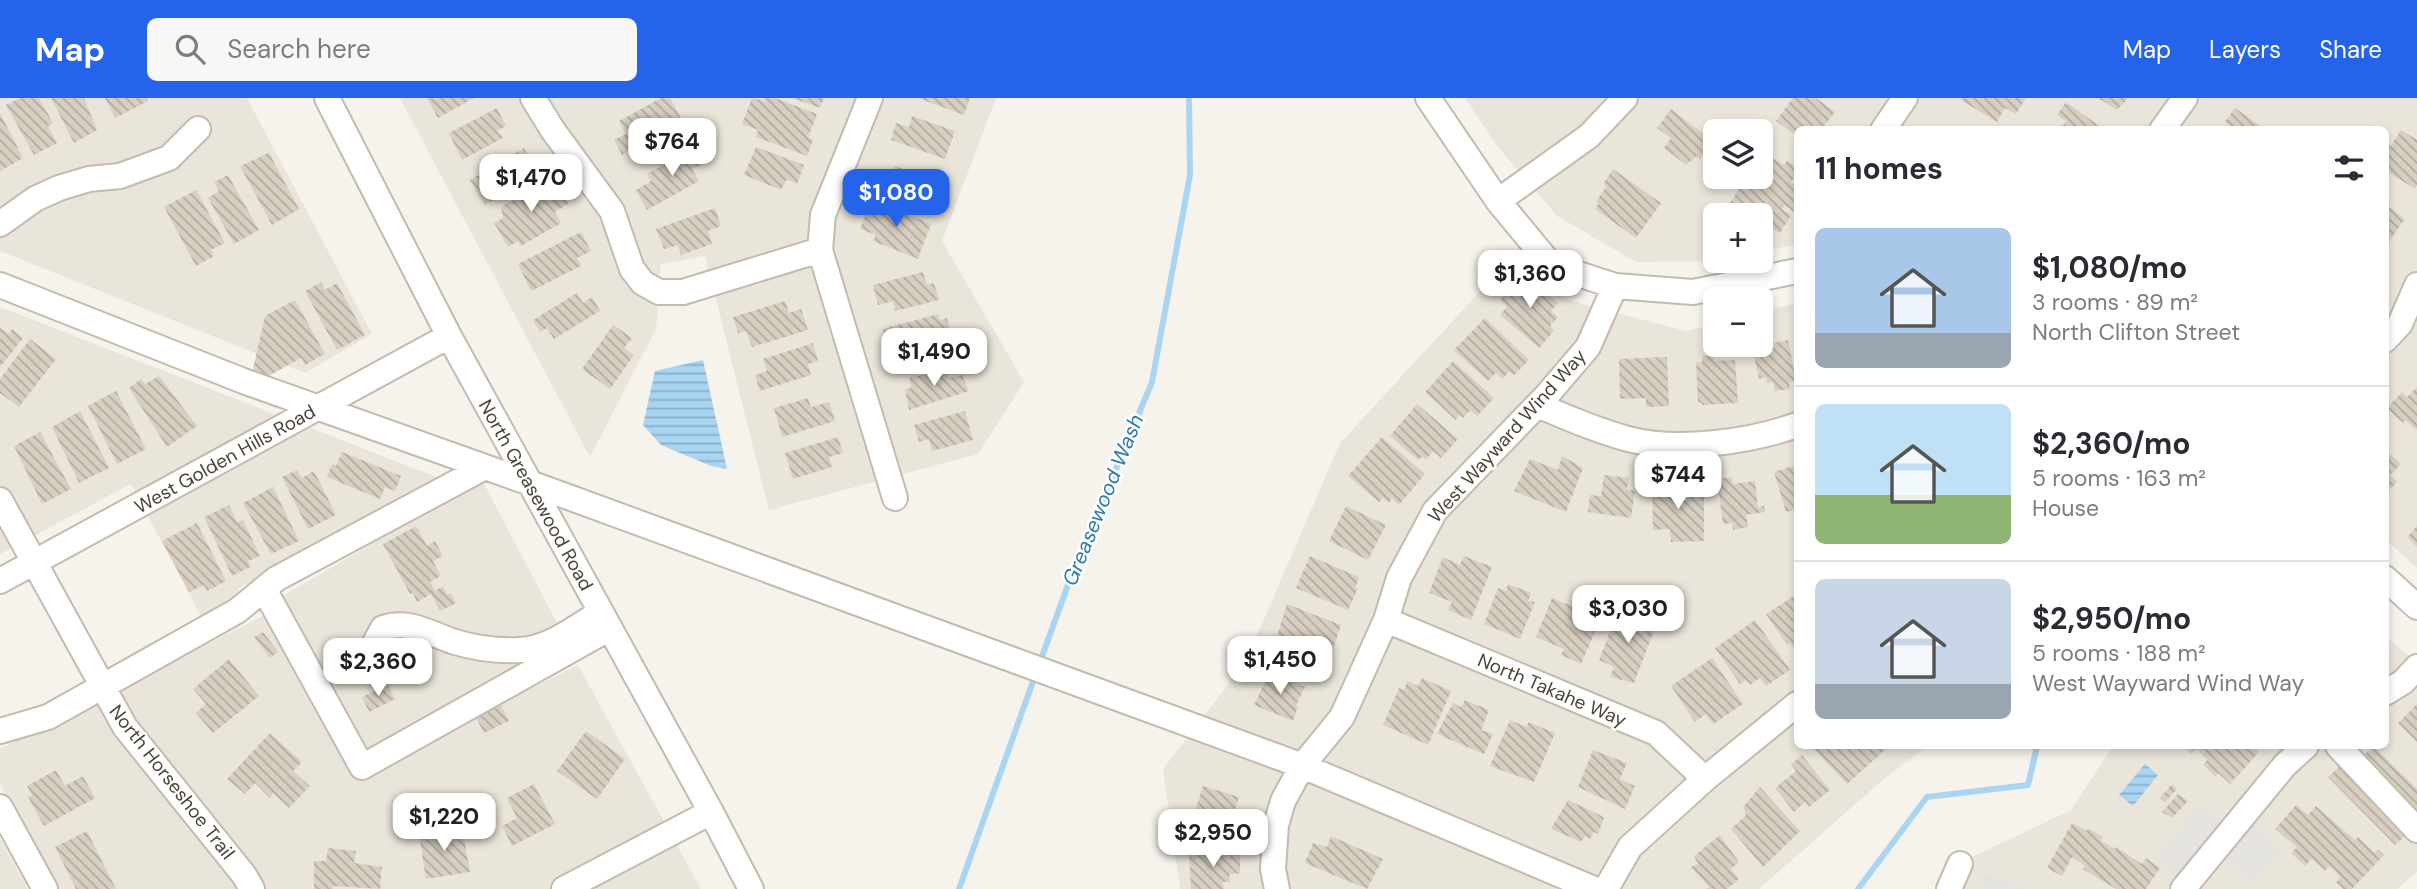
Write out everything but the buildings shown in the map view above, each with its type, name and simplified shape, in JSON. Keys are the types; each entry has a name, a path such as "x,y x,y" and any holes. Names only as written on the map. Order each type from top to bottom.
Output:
{"street":[{"name":"North Greasewood Road","path":"327,98 449,336 751,889"},
{"path":"533,98 552,129 612,211 632,269 651,294 683,292 820,250"},
{"path":"870,98 823,215 820,250 895,498"},
{"path":"1428,98 1498,201 1550,265 1615,286 1693,292 1794,272"},
{"path":"1498,201 1589,136 1625,98"},
{"path":"1886,126 1905,98"},
{"path":"2165,126 2185,98"},
{"path":"0,224 36,199 59,188 120,176 169,158 198,129"},
{"path":"0,285 246,383 530,483 1303,765 1594,889"},
{"path":"2389,336 2400,324 2417,285"},
{"name":"West Wayward Wind Way","path":"1277,889 1273,869 1276,825 1283,801 1303,765 1342,717 1386,620 1399,578 1435,511 1538,405 1588,347 1615,286"},
{"name":"West Golden Hills Road","path":"0,581 449,336"},
{"path":"1538,405 1573,421 1630,439 1687,445 1743,439 1794,426"},
{"path":"0,732 48,717 237,611 276,579 485,467"},
{"name":"North Horseshoe Trail","path":"0,500 125,727 244,875 252,889"},
{"path":"2389,582 2417,607"},
{"path":"264,589 362,767 605,620"},
{"path":"372,650 383,628 395,624 407,624 456,642 492,649 521,650 542,646 605,620"},
{"name":"North Takahe Way","path":"1386,620 1656,733 1705,779"},
{"path":"2389,691 2403,682 2417,667"},
{"path":"1606,889 1630,847 1705,779 1794,706"},
{"path":"2183,889 2285,765 2303,749"},
{"path":"2341,749 2417,830"},
{"path":"0,807 45,889"},
{"path":"564,889 711,812"},
{"path":"1949,889 1960,864"}],"shaded area":[{"path":"0,98 247,98 372,334 305,373 0,251"},
{"path":"400,98 996,98 942,241 1024,382 978,454 769,510 705,256 661,264 656,329 590,457"},
{"path":"1465,98 2417,98 2417,568 2389,543 2389,126 1794,126 1794,245 1773,249 1773,203 1703,203 1703,261 1636,262 1557,216 1497,146"},
{"path":"1509,260 1568,300 1686,331 1703,327 1703,357 1773,357 1773,309 1794,304 1794,749 1924,749 1884,779 1759,889 1180,889 1163,769 1246,661 1340,443"},
{"path":"0,307 439,478 242,586 224,607 202,618 131,484 0,554"},
{"path":"482,480 567,642 366,757 281,597"},
{"path":"269,613 358,776 578,665 701,889 58,889 0,784 0,749"},
{"path":"2389,639 2417,663 2417,872 2397,889 1952,889 1966,860 2071,810 2111,749 2389,749"},
{"path":"2199,803 2239,838 2252,822 2282,850 2254,882 2222,853 2193,885 2158,857"},
{"path":"0,838 28,889 0,889"},
{"path":"1985,874 2016,887 2022,889 1980,889"}],"water":[{"path":"703,360 727,469 711,466 661,445 643,425 655,371"},
{"path":"2145,764 2158,775 2133,806 2119,795"}],"waterway":[{"name":"Greasewood Wash","path":"1040,662 1069,582 1152,382 1190,175 1189,98"},
{"name":"Greasewood Wash","path":"959,889 1036,673"},
{"path":"1858,889 1927,797 2028,785 2036,749"}]}
